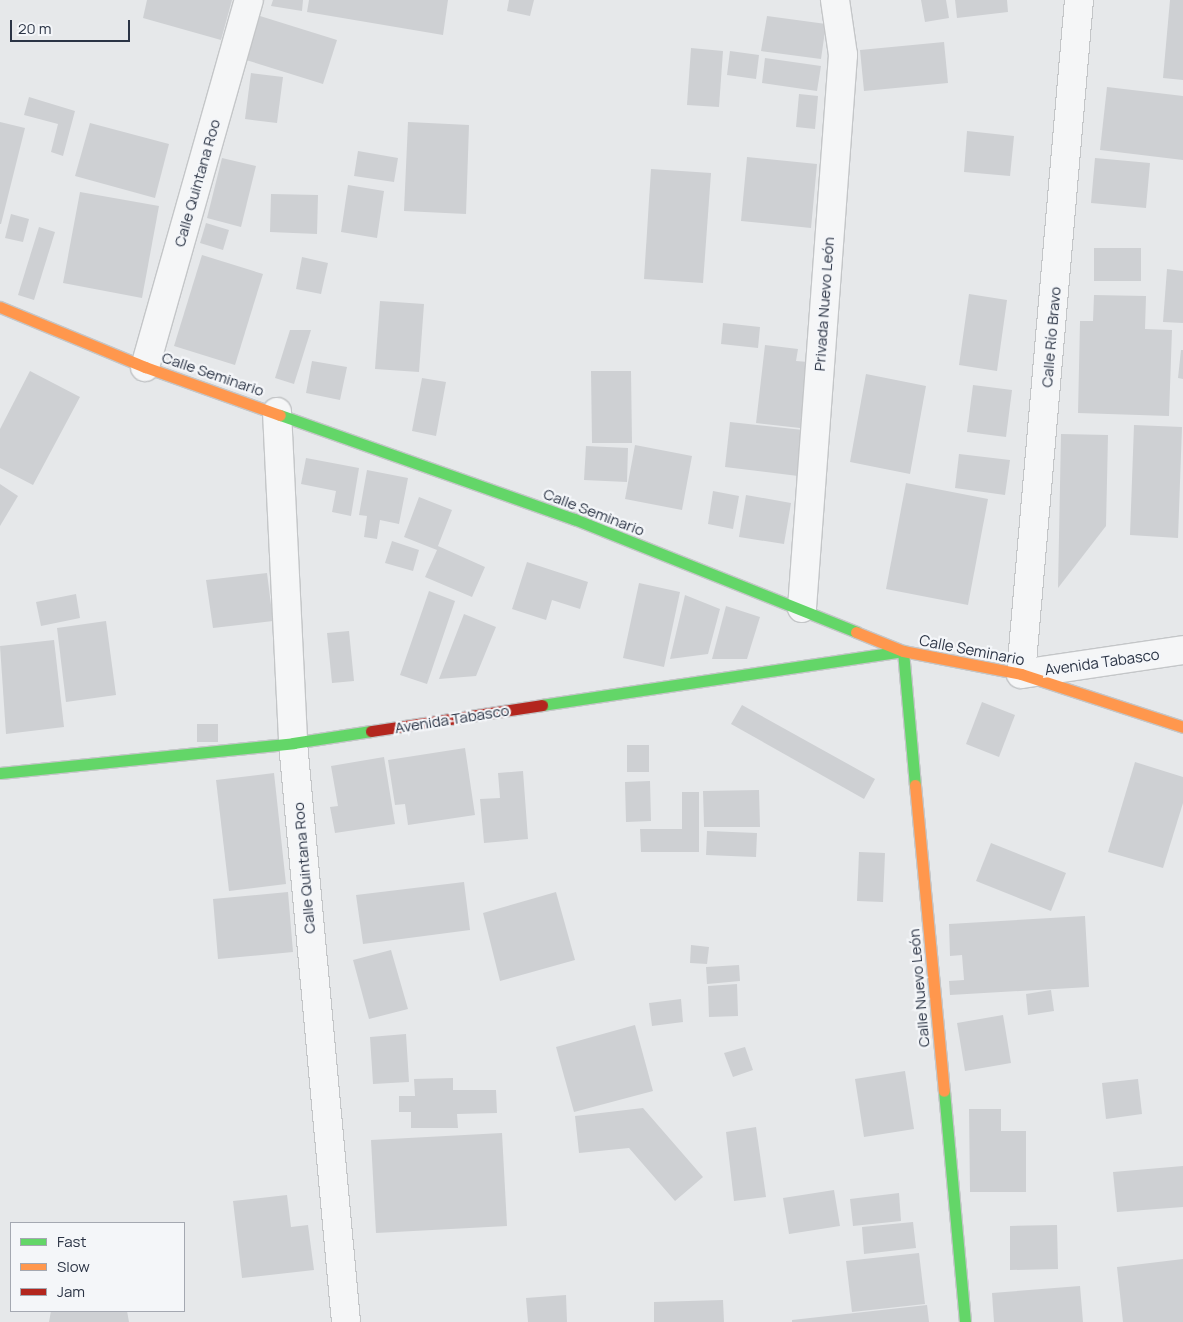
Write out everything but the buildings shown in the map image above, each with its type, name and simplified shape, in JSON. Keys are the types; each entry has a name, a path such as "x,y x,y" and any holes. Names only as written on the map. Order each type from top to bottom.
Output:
{"street":[{"name":"Calle Quintana Roo","path":"145,367 249,0"},
{"name":"Privada Nuevo León","path":"802,608 843,55 835,0"},
{"name":"Calle Río Bravo","path":"1021,674 1080,0"},
{"name":"Calle Seminario","path":"0,307 145,367 277,412 574,519 802,608 903,651 1021,674 1183,727"},
{"name":"Calle Quintana Roo","path":"277,412 293,744 346,1322"},
{"name":"Avenida Tabasco","path":"1021,674 1183,650"},
{"name":"Avenida Tabasco","path":"0,773 293,744 903,651"},
{"name":"Calle Nuevo León","path":"903,651 965,1322"}],"traffic: fast":[{"path":"280,415 574,519 856,632"},
{"path":"542,705 903,651 915,785"},
{"path":"0,773 293,743 371,731"},
{"path":"944,1091 965,1322"}],"traffic: slow":[{"path":"0,307 145,367 280,415"},
{"path":"856,632 903,651 1021,674 1183,727"},
{"path":"915,785 944,1091"}],"traffic: jam":[{"path":"371,731 542,705"}]}
